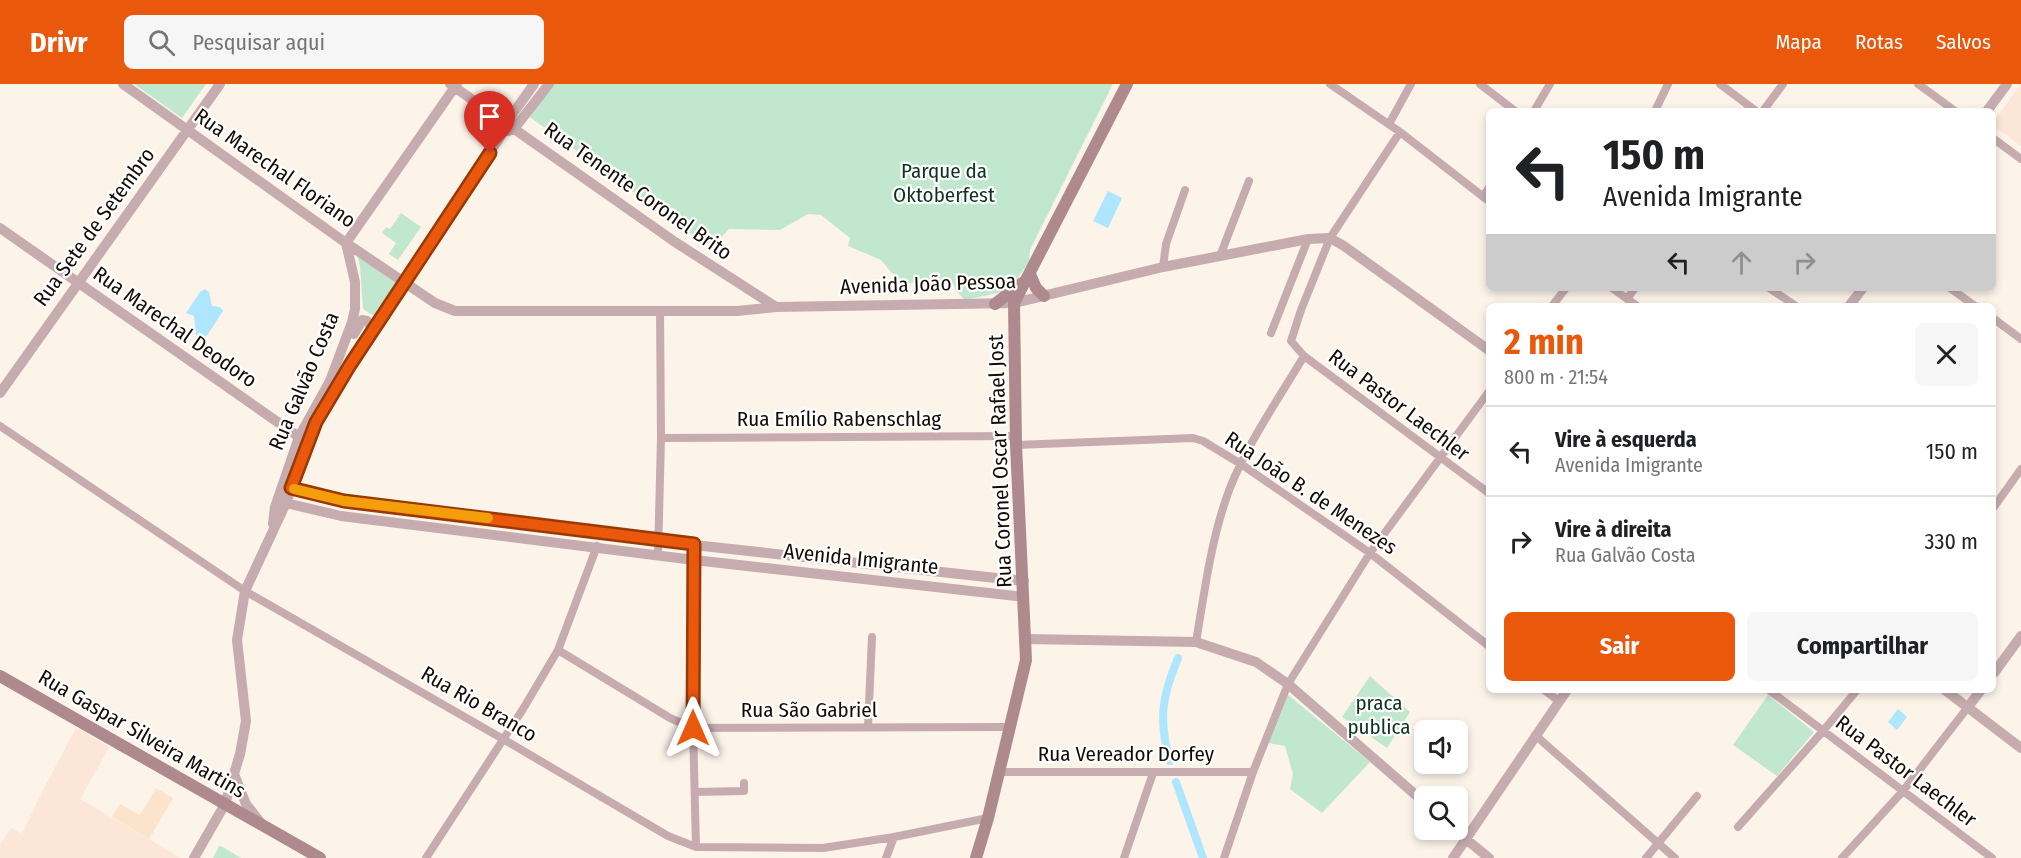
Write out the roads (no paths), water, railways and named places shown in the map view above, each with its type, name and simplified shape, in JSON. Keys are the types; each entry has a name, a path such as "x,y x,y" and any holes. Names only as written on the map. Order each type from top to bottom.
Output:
{"main road":[{"name":"Rua Coronel Oscar Rafael Jost","path":"976,858 988,818 1026,660 1016,440 1014,303 1127,84"},
{"path":"1014,324 992,304 1029,276 1044,296"},
{"name":"Rua Gaspar Silveira Martins","path":"0,677 320,858"}],"street":[{"name":"Rua Marechal Floriano","path":"123,84 346,243 406,282"},
{"name":"Rua Sete de Setembro","path":"0,393 220,84"},
{"name":"Rua Galvão Costa","path":"282,501 291,488 316,422 375,327 534,84"},
{"name":"Rua Galvão Costa","path":"507,128 549,84"},
{"path":"1330,84 1400,132 1486,200"},
{"path":"1389,124 1411,84"},
{"path":"1480,84 1511,108"},
{"path":"1536,108 1550,84"},
{"path":"1656,108 1668,84"},
{"path":"1719,84 1752,108"},
{"path":"1764,108 1783,84"},
{"path":"1918,84 1951,108"},
{"path":"1989,108 2007,84"},
{"name":"Rua Tenente Coronel Brito","path":"454,85 507,128 738,284 776,307"},
{"path":"346,243 454,85"},
{"path":"1400,132 1330,238 1486,348"},
{"path":"1996,140 2021,159"},
{"path":"1220,256 1249,181"},
{"path":"1163,267 1166,244 1185,190"},
{"name":"Rua Marechal Deodoro","path":"0,228 299,437"},
{"name":"Avenida João Pessoa","path":"406,282 443,307 462,312 737,311 776,307 1014,303 1163,267 1308,239 1330,238"},
{"name":"Rua Pastor Laechler","path":"1330,238 1291,340 1304,356 1486,491"},
{"path":"1271,333 1308,239"},
{"name":"Rua Galvão Costa","path":"194,858 225,804 240,754 246,721 237,640 245,591 273,533 299,437 330,381 347,338 355,309 353,267 346,243"},
{"path":"737,311 742,306 744,297 738,284"},
{"path":"1554,303 1564,291"},
{"path":"1615,291 1633,303"},
{"path":"1627,299 1633,291"},
{"path":"1774,291 1792,303"},
{"path":"1954,291 1971,303"},
{"path":"355,309 369,316 375,327"},
{"path":"658,555 661,438 660,310"},
{"path":"1996,320 2021,339"},
{"path":"330,381 360,321 367,321 375,327"},
{"path":"1196,642 1214,544 1225,500 1241,464 1304,356"},
{"path":"1224,858 1253,772 1288,684 1370,553 1486,396"},
{"name":"Rua Rio Branco","path":"0,426 245,591 668,836 696,847 823,848 894,837 988,818"},
{"name":"Rua Emílio Rabenschlag","path":"661,438 1016,440"},
{"name":"Rua João B. de Menezes","path":"1016,440 1194,438 1203,441 1241,464 1370,553 1486,644"},
{"path":"1996,504 2021,469"},
{"name":"Avenida Imigrante","path":"291,488 344,501 694,544 1024,581"},
{"name":"Avenida Imigrante","path":"282,501 341,516 597,546 694,560 1024,597"},
{"path":"694,544 693,728 696,847"},
{"path":"426,858 558,650 597,546"},
{"path":"975,591 976,576"},
{"path":"1996,670 2021,636"},
{"path":"868,727 872,637"},
{"path":"1026,639 1196,642 1256,662 1288,684 1414,793"},
{"name":"Rua São Gabriel","path":"558,650 670,718 693,728 1010,727"},
{"path":"0,670 0,677"},
{"path":"1548,693 1559,701"},
{"path":"1468,836 1565,693"},
{"name":"Rua Pastor Laechler","path":"1773,693 1992,858"},
{"path":"1738,827 1855,693"},
{"path":"1950,693 2021,748"},
{"path":"1842,858 1903,791 1979,693"},
{"path":"1535,735 1675,858"},
{"name":"Rua Vereador Dorfey","path":"999,771 1253,772"},
{"path":"1124,858 1153,773"},
{"name":"Rua Gaspar Silveira Martins","path":"234,774 246,804 264,826"},
{"path":"695,792 744,791 744,783"},
{"path":"1646,858 1697,796"},
{"path":"886,858 894,837"},
{"path":"1453,858 1465,840"},
{"path":"1467,840 1489,858"}],"water":[{"path":"1108,191 1122,198 1108,228 1093,221"},
{"path":"205,289 209,292 212,306 220,307 223,311 206,337 196,335 194,316 186,313 200,292"},
{"path":"1898,709 1907,717 1897,730 1888,722"}],"waterway":[{"path":"1170,761 1163,720 1165,696 1178,658"},
{"path":"1176,782 1203,858"}],"park label":[{"name":"Parque da Oktoberfest","path":"944,183"},
{"name":"praca publica","path":"1379,715"}]}
